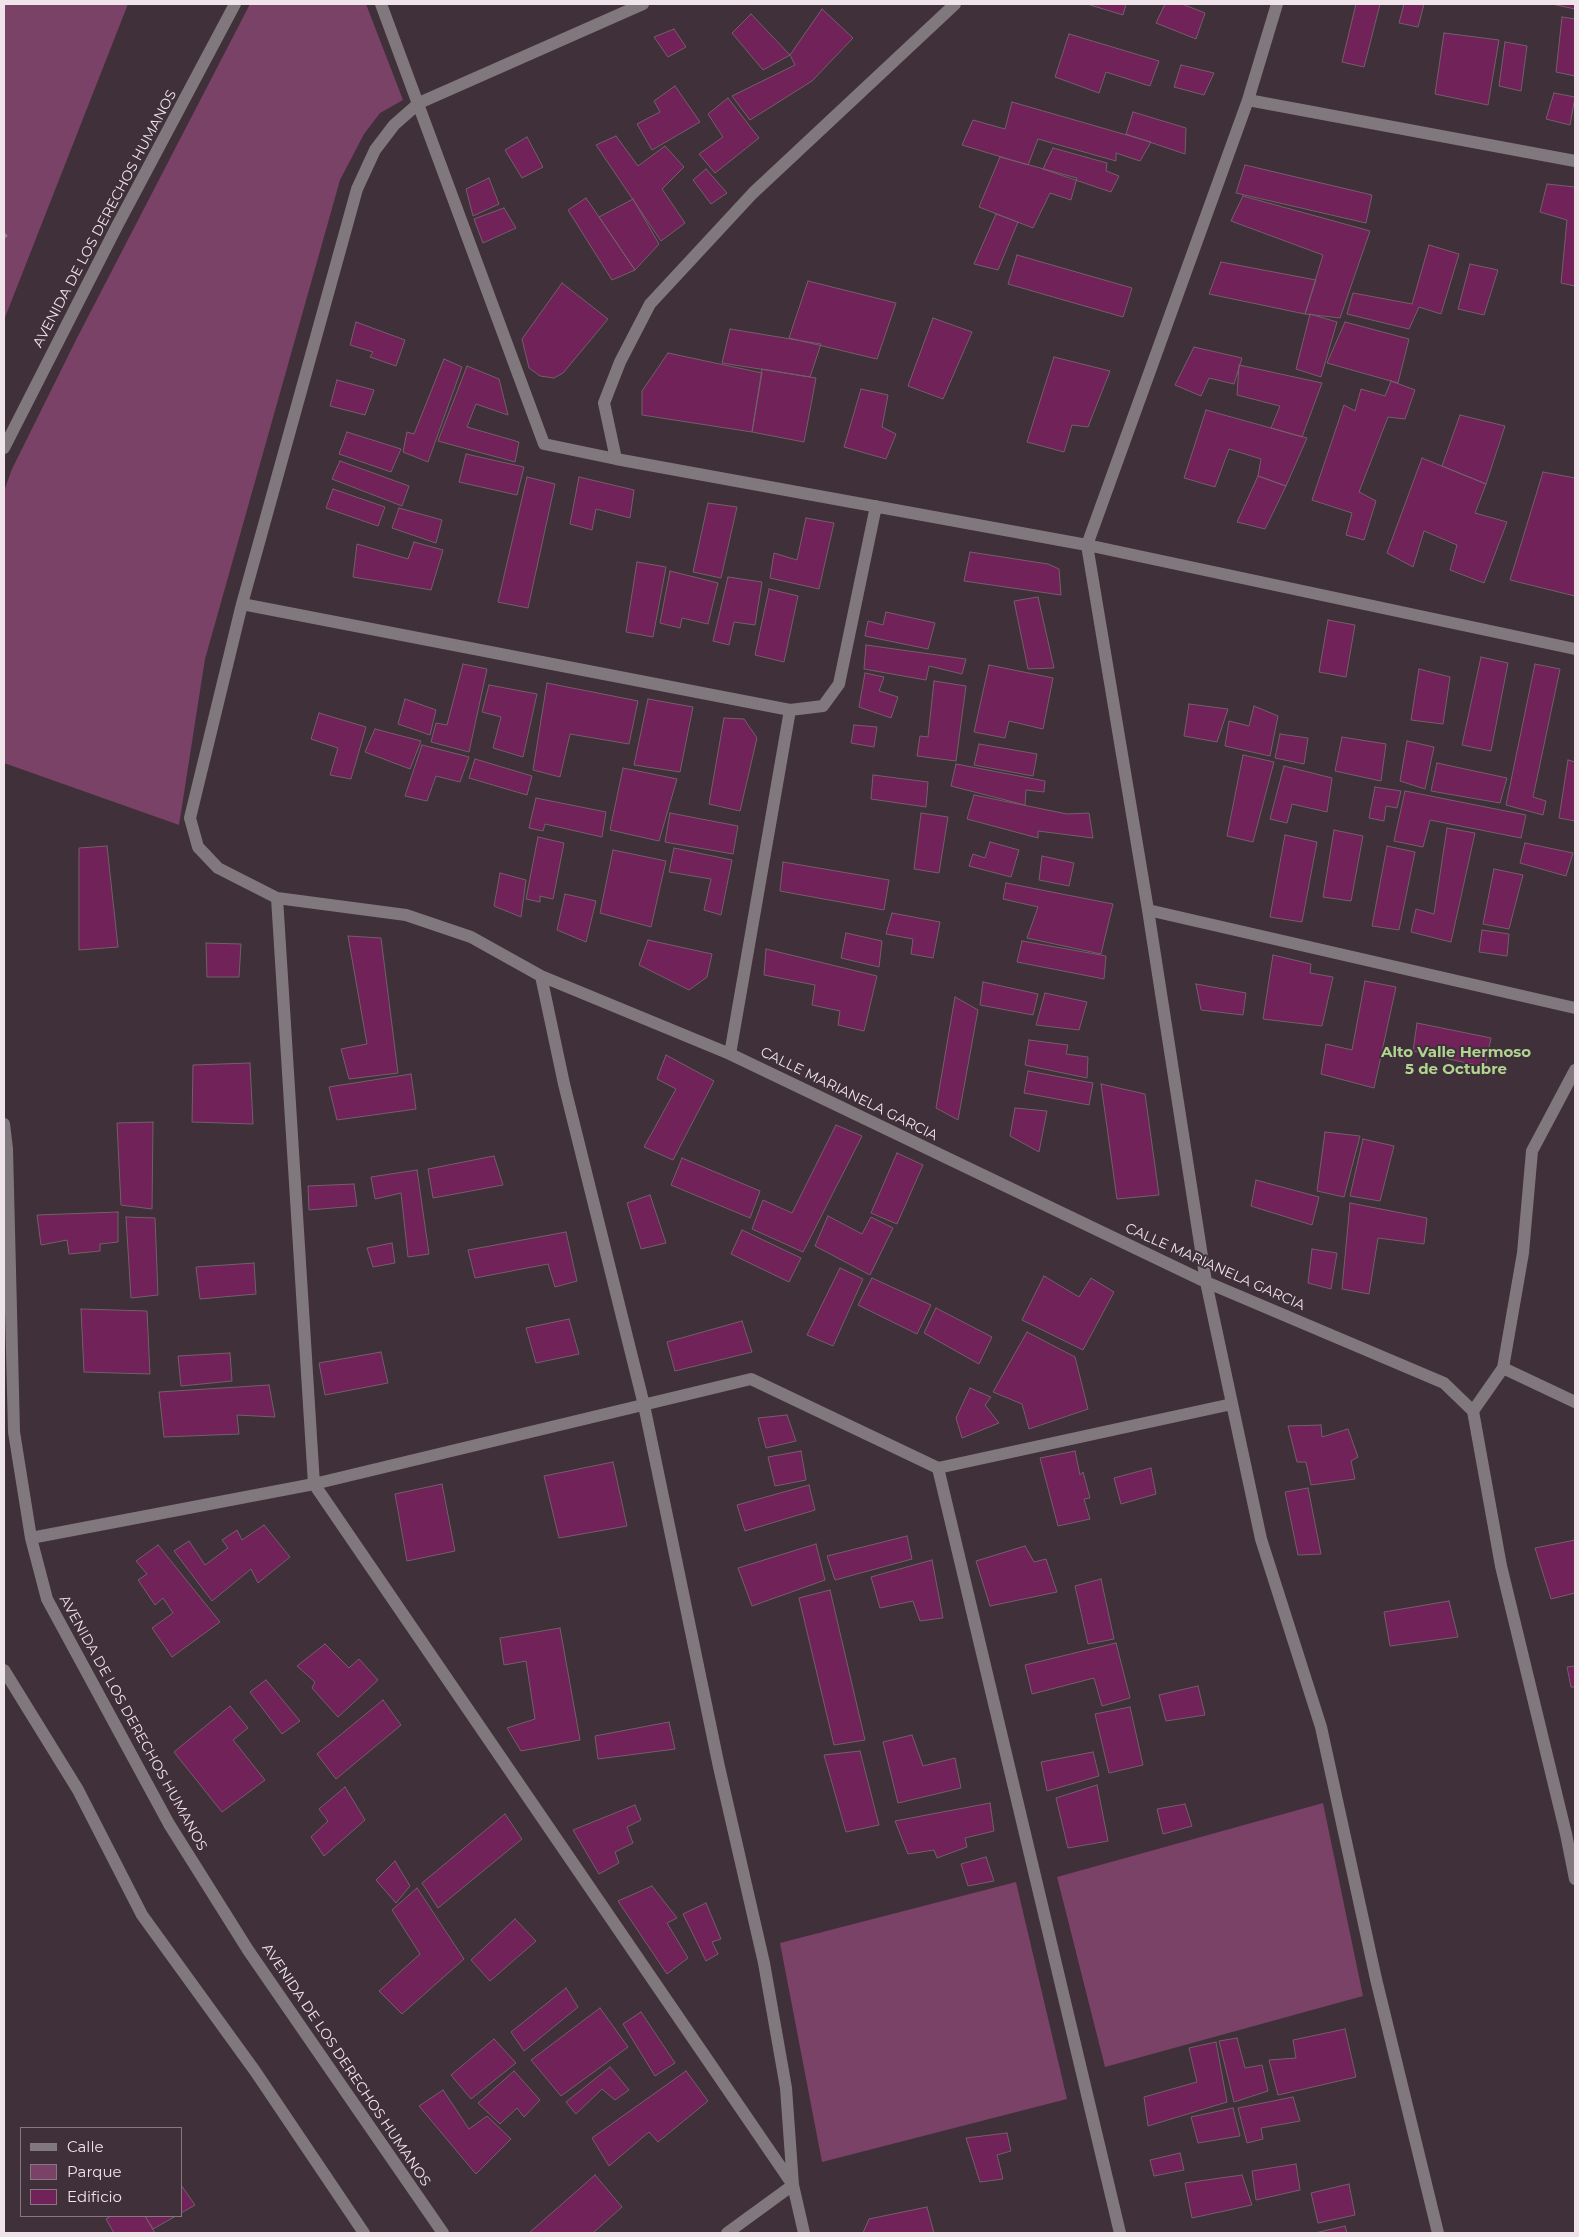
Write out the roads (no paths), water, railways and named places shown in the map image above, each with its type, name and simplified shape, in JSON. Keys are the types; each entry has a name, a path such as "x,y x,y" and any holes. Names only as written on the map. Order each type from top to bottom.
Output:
{"street":[{"name":"AVENIDA DE LOS DERECHOS HUMANOS","path":"4,448 117,226 235,4"},
{"path":"381,4 544,444 616,459 1087,544 1575,649"},
{"path":"643,4 419,103 394,125 375,150 358,189 242,604 790,710 823,706 839,684 876,506"},
{"path":"616,459 604,403 620,362 650,304 753,193 955,4"},
{"path":"1277,4 1248,100 1087,544 1148,910 1206,1282 1261,1539 1321,1727 1376,1979 1438,2233"},
{"path":"1248,100 1575,161"},
{"name":"CALLE MARIANELA GARCIA","path":"242,604 190,818 198,846 218,868 277,898 406,915 471,937 541,976 730,1054 1206,1282 1444,1383 1473,1411"},
{"path":"730,1054 790,710"},
{"path":"277,898 314,1484 793,2185"},
{"path":"1148,910 1575,1008"},
{"path":"541,976 564,1084 644,1405 719,1767 764,1963 786,2088 793,2185 804,2233"},
{"path":"1575,1070 1532,1151 1523,1253 1503,1368 1473,1411 1501,1566 1539,1719 1575,1878"},
{"name":"AVENIDA DE LOS DERECHOS HUMANOS","path":"4,1124 7,1149 14,1432 31,1538 47,1599 169,1824 248,1950 442,2233"},
{"path":"1503,1368 1575,1402"},
{"path":"31,1538 314,1484 751,1379 938,1468 1232,1404"},
{"path":"938,1468 1120,2233"},
{"path":"4,1670 78,1790 142,1916 255,2071 364,2233"},
{"path":"727,2233 793,2185"}],"district":[{"name":"Alto Valle Hermoso 5 de Octubre","path":"1456,1062"}]}
